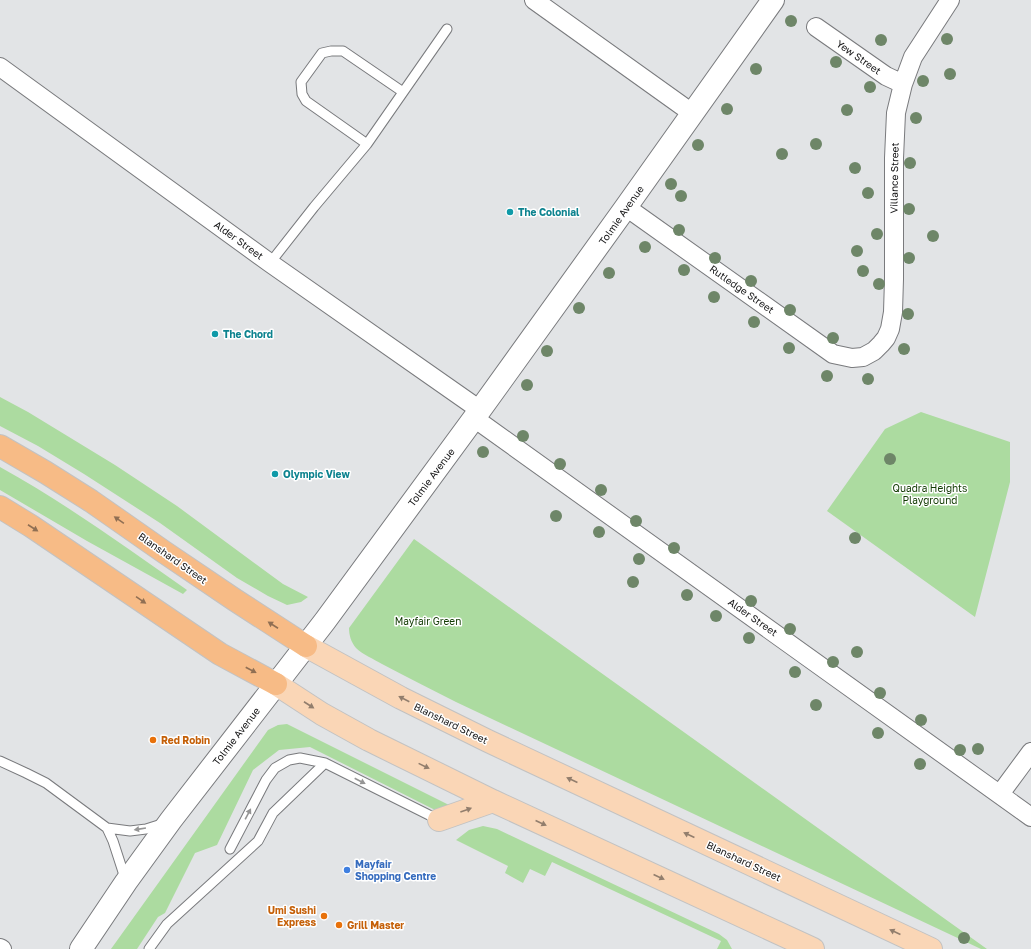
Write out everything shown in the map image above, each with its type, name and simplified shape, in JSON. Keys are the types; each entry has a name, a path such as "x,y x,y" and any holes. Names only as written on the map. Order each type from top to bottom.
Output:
{"highway":[{"name":"Blanshard Street","path":"0,446 91,501 235,600 306,646"},
{"path":"0,507 32,526 220,654 276,684"}],"main road":[{"name":"Blanshard Street","path":"306,646 401,698 488,741 931,949"},
{"path":"276,684 322,714 369,740 494,801 813,949"},
{"path":"439,820 494,801"}],"street":[{"path":"534,0 692,113"},
{"name":"Tolmie Avenue","path":"81,949 126,882 171,820 306,646 477,414 773,0"},
{"name":"Villance Street","path":"863,357 874,351 886,338 890,329 893,312 894,158 896,113 903,84 913,57 950,0"},
{"name":"Yew Street","path":"816,28 886,76 903,84"},
{"name":"Alder Street","path":"0,67 1031,817"},
{"name":"Rutledge Street","path":"626,207 833,354 852,358 863,357"},
{"path":"1000,794 1031,752"}],"lane":[{"path":"270,263 314,207 367,144 447,29"},
{"path":"367,144 306,101 302,94 301,82 322,53 331,50 343,51 403,92"},
{"path":"230,848 266,780 275,768 289,760 300,758 325,763 439,820"},
{"path":"0,762 46,783 107,828 113,841 126,882"},
{"path":"149,949 167,924 258,840 272,813 325,763"},
{"path":"107,828 130,831 146,829 171,820"}],"green space":[{"path":"0,397 28,412 115,465 177,506 283,584 308,597 301,602 287,605 268,596 237,578 160,523 84,474 38,446 0,426"},
{"name":"Quadra Heights Playground","path":"921,412 1010,442 1010,482 975,617 827,511 885,429"},
{"path":"0,467 72,510 187,590 183,594 87,541 0,490"},
{"name":"Mayfair Green","path":"414,539 987,949 981,949 456,702 362,653 353,643 349,628"},
{"path":"287,724 451,806 437,811 310,747 279,750 253,770 217,845 195,853 165,913 158,917 137,949 111,949 268,730 278,725"},
{"path":"483,826 497,829 719,934 727,940 732,949 717,949 721,941 552,862 545,876 530,869 523,883 505,873 508,866 456,840 469,830"}],"place":[{"name":"The Colonial","path":"510,212"},
{"name":"The Chord","path":"215,334"},
{"name":"Olympic View","path":"275,474"},
{"name":"Red Robin","path":"153,740"},
{"name":"Mayfair Shopping Centre","path":"347,870"},
{"name":"Umi Sushi Express","path":"324,916"},
{"name":"Grill Master","path":"339,925"}]}
